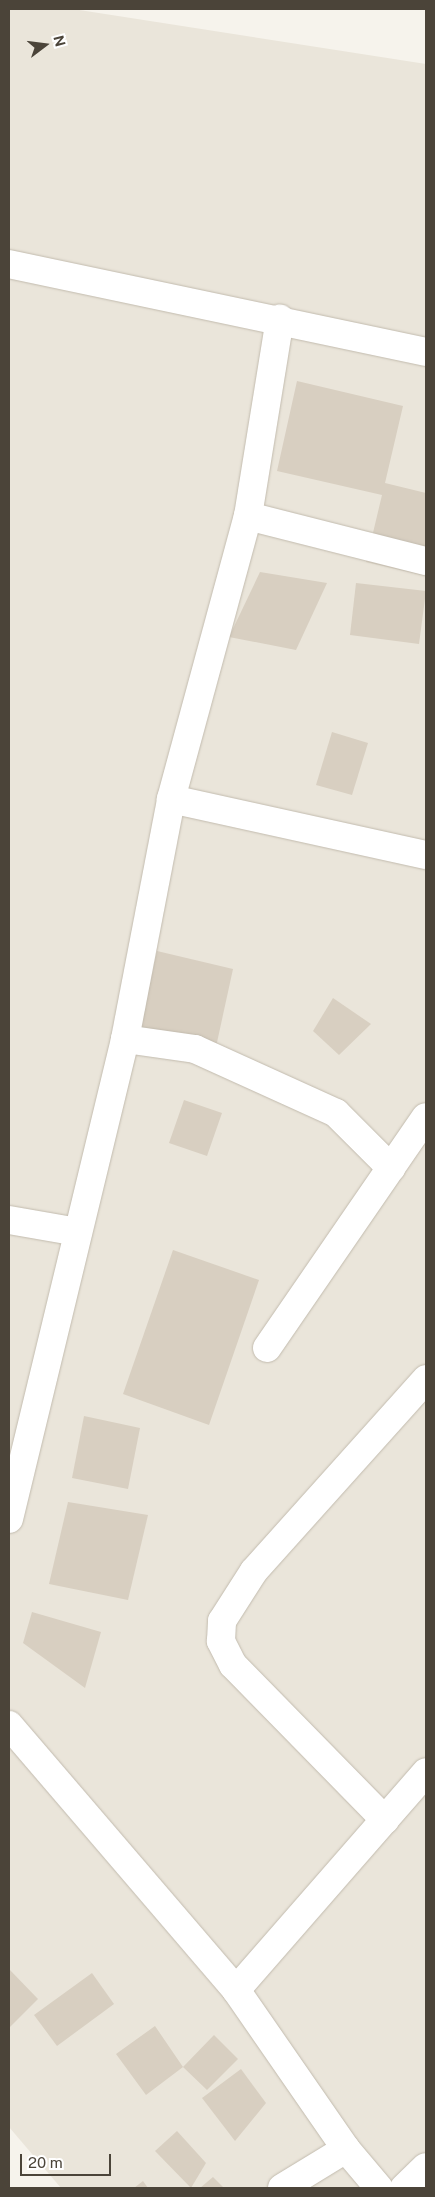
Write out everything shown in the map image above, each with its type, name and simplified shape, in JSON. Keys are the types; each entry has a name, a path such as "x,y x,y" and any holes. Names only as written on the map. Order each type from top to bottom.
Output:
{"street":[{"path":"9,264 280,319 426,352"},
{"path":"9,1519 125,1039 171,799 248,516 280,319"},
{"path":"248,516 426,561"},
{"path":"171,799 426,855"},
{"path":"125,1039 195,1049 336,1113 391,1168"},
{"path":"267,1348 426,1116"},
{"path":"9,1220 78,1232"},
{"path":"386,1820 233,1664 221,1641 222,1620 254,1571 426,1379"},
{"path":"9,1725 236,1990 346,2149 379,2188"},
{"path":"236,1990 426,1772"},
{"path":"282,2188 346,2149"},
{"path":"404,2188 426,2166"}],"shaded area":[{"path":"9,9 73,9 426,64 426,2188 61,2188 9,2127"}],"building":[{"path":"297,381 403,406 385,483 426,493 426,576 366,562 382,495 277,471"},
{"path":"260,572 327,583 296,650 229,637"},
{"path":"356,583 426,591 419,644 350,635"},
{"path":"332,732 368,743 352,795 316,785"},
{"path":"157,951 233,969 216,1047 140,1030"},
{"path":"333,998 371,1024 339,1055 313,1031"},
{"path":"184,1100 222,1113 207,1156 169,1143"},
{"path":"173,1250 259,1280 209,1425 123,1394"},
{"path":"84,1416 140,1428 128,1489 72,1478"},
{"path":"68,1502 148,1515 128,1600 49,1584"},
{"path":"32,1612 101,1632 85,1688 23,1643"},
{"path":"9,1969 38,1999 9,2028"},
{"path":"92,1973 114,2004 57,2046 34,2015"},
{"path":"155,2026 183,2067 146,2095 116,2054"},
{"path":"214,2035 238,2059 207,2090 183,2067"},
{"path":"241,2069 266,2103 235,2141 202,2098"},
{"path":"177,2131 206,2163 191,2188 155,2151"},
{"path":"213,2177 224,2188 200,2188"},
{"path":"143,2181 148,2188 134,2188"}]}
